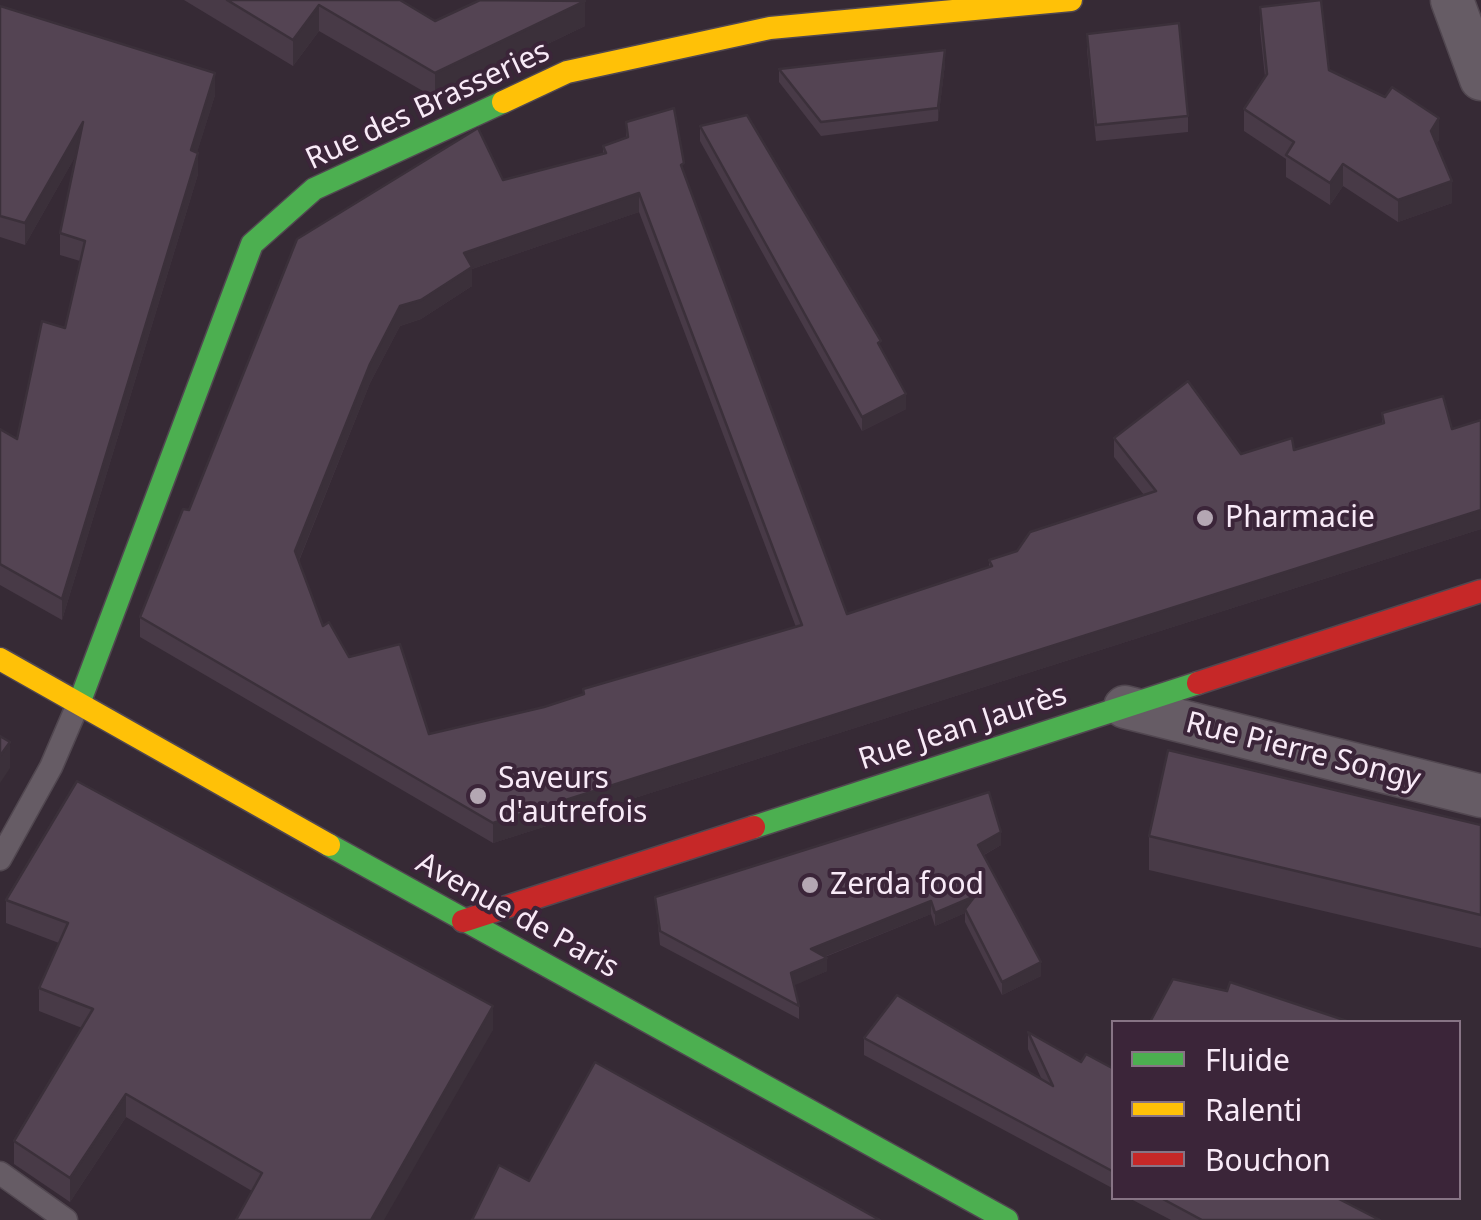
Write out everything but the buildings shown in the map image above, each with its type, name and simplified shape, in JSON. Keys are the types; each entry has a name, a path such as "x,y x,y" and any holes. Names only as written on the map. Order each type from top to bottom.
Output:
{"main road":[{"name":"Rue des Brasseries","path":"80,701 252,244 314,189 566,72 766,14 1071,0"},
{"name":"Rue Jean Jaurès","path":"463,921 1481,591"},
{"name":"Avenue de Paris","path":"0,659 463,921 1008,1220"}],"street":[{"path":"1452,0 1481,78"},
{"name":"Rue Pierre Songy","path":"1124,707 1481,796"}],"lane":[{"path":"0,859 51,767 80,701"},
{"path":"0,1173 66,1220"}],"traffic: fast":[{"path":"80,701 252,244 314,189 503,102"},
{"path":"754,827 1198,683"},
{"path":"329,845 1007,1220"}],"traffic: slow":[{"path":"503,102 567,72 770,28 1071,0"},
{"path":"0,659 329,845"}],"traffic: jam":[{"path":"1198,683 1481,591"},
{"path":"463,921 754,827"}],"place":[{"name":"Pharmacie","path":"1205,518"},
{"name":"Saveurs d'autrefois","path":"478,796"},
{"name":"Zerda food","path":"810,885"}]}
